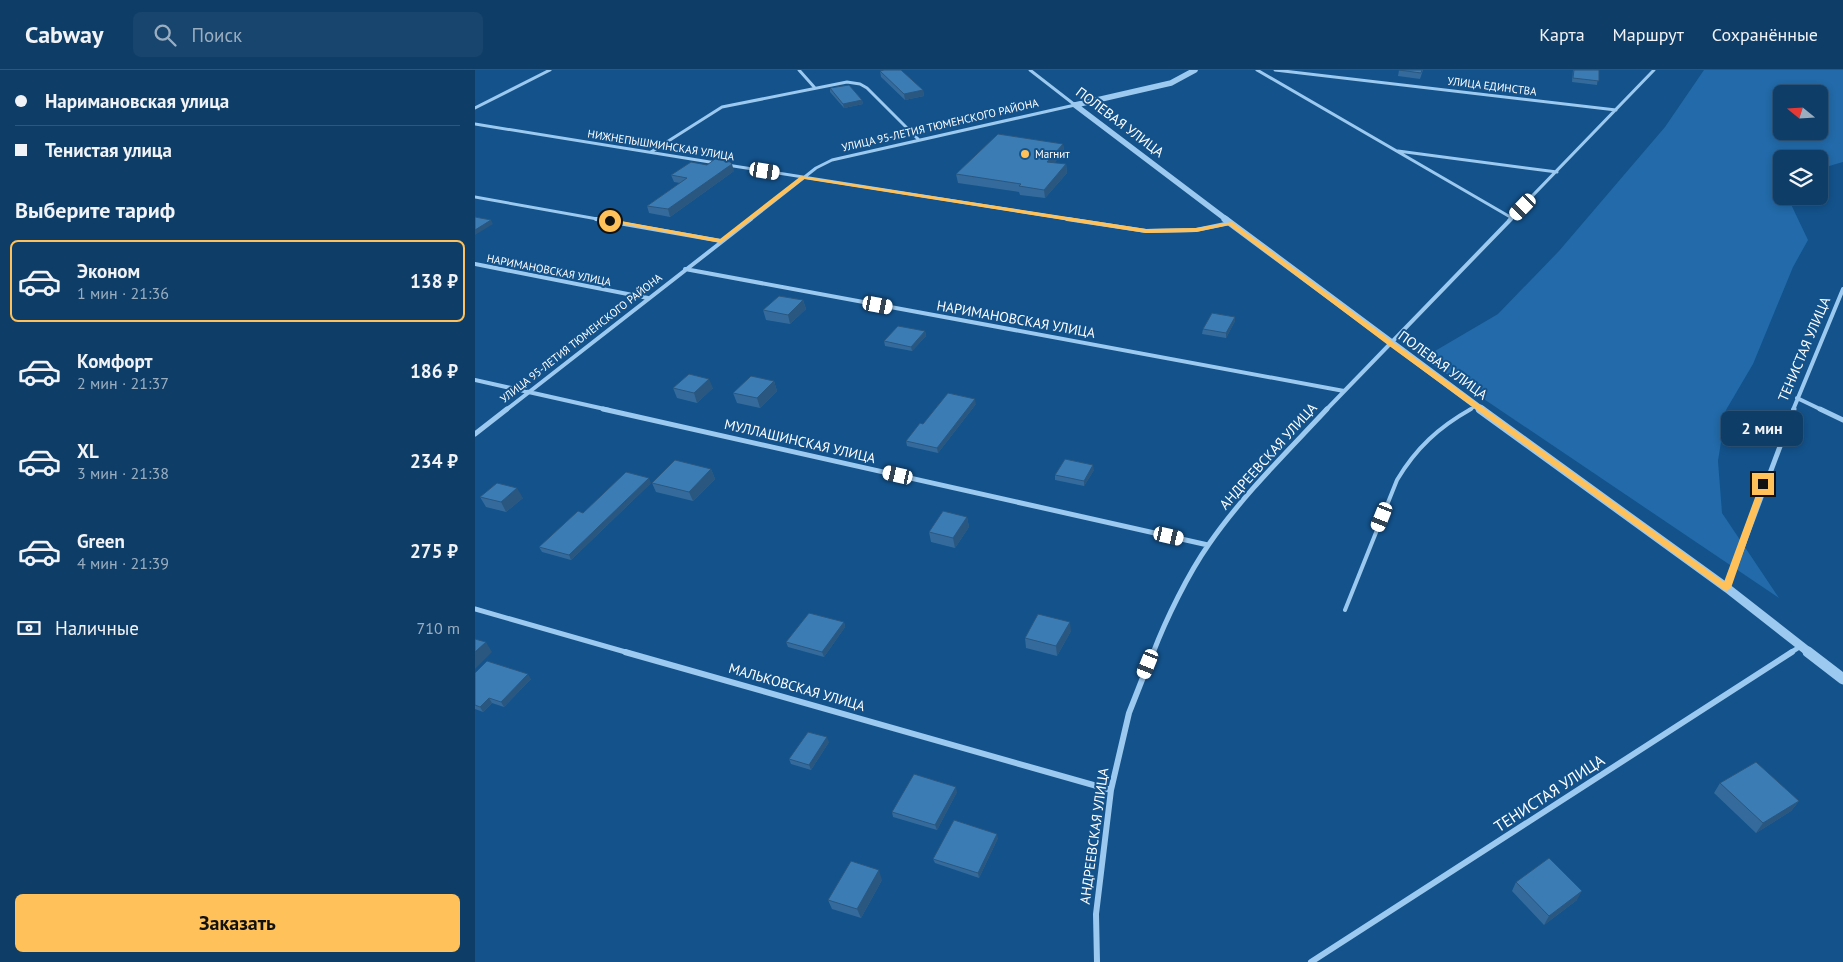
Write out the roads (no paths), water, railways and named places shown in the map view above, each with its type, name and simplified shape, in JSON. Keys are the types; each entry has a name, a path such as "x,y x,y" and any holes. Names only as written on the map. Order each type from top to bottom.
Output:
{"street":[{"path":"475,108 550,70"},
{"path":"799,70 815,88"},
{"name":"ПОЛЕВАЯ УЛИЦА","path":"1030,70 1391,344 1727,588 1843,679"},
{"name":"УЛИЦА 95-ЛЕТИЯ ТЮМЕНСКОГО РАЙОНА","path":"475,434 803,177 832,160 1171,83 1195,70"},
{"path":"1257,70 1512,218"},
{"name":"УЛИЦА ЕДИНСТВА","path":"1275,70 1616,110"},
{"name":"АНДРЕЕВСКАЯ УЛИЦА","path":"1097,962 1096,914 1111,790 1129,713 1155,647 1182,590 1208,545 1257,484 1344,391 1654,70"},
{"path":"650,152 723,107 847,82 860,84 918,139"},
{"name":"НИЖНЕПЫШМИНСКАЯ УЛИЦА","path":"475,124 717,163"},
{"path":"1396,151 1557,172"},
{"name":"НИЖНЕПЫШМИНСКАЯ УЛИЦА","path":"727,165 1146,231 1196,230 1230,223"},
{"path":"475,197 721,241"},
{"name":"НАРИМАНОВСКАЯ УЛИЦА","path":"475,264 649,298"},
{"name":"НАРИМАНОВСКАЯ УЛИЦА","path":"685,269 1344,391"},
{"name":"ТЕНИСТАЯ УЛИЦА","path":"1727,588 1797,398 1843,289"},
{"name":"МУЛЛАШИНСКАЯ УЛИЦА","path":"475,380 1208,545"},
{"path":"1797,398 1843,420"},
{"name":"МАЛЬКОВСКАЯ УЛИЦА","path":"475,609 1111,790"},
{"name":"ТЕНИСТАЯ УЛИЦА","path":"1311,962 1801,646"}],"lane":[{"path":"1345,610 1397,480 1406,464 1420,444 1442,425 1476,406"}],"place":[{"name":"Магнит","path":"1025,154"}]}
